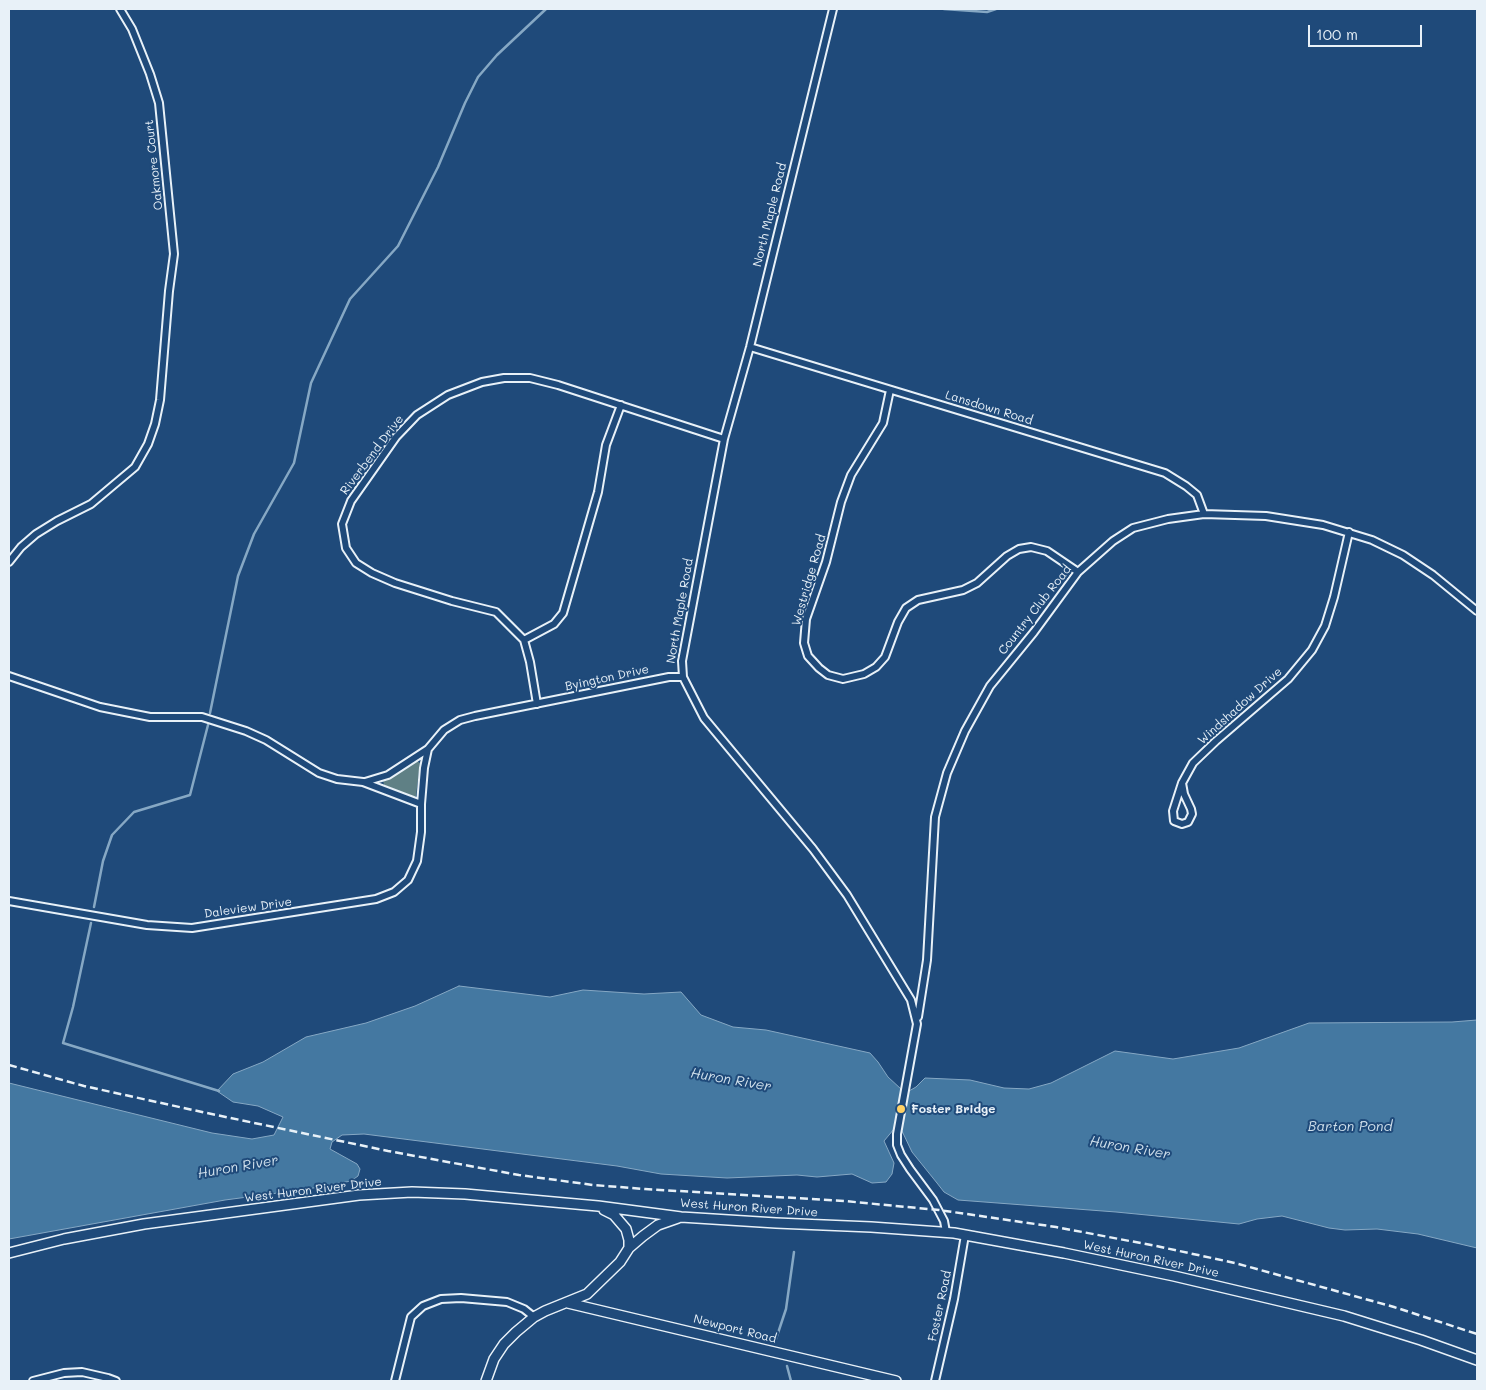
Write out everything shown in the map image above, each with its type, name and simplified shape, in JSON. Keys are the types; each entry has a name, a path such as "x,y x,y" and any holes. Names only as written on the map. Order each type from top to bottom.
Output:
{"street":[{"name":"Oakmore Court","path":"9,562 21,547 36,534 91,504 135,467 148,444 160,400 174,254 159,103 132,29 120,9"},
{"name":"North Maple Road","path":"833,9 750,348 724,439 682,661 683,676 704,718 813,849 847,895 911,1000 917,1024 897,1134 897,1145 901,1155 933,1200 944,1221 946,1232"},
{"name":"Lansdown Road","path":"750,348 1165,473 1197,495 1204,514"},
{"name":"Riverbend Drive","path":"524,640 496,612 452,601 395,583 372,573 356,563 346,548 342,524 351,501 396,437 417,415 448,395 482,382 504,378 530,378 621,405 724,439"},
{"name":"Westridge Road","path":"890,390 883,423 852,474 841,502 826,562 806,620 804,643 808,656 819,668 828,675 843,679 864,674 876,667 885,657 898,622 906,608 918,600 963,590 977,583 1007,556 1019,549 1031,547 1047,551 1062,559 1078,572"},
{"path":"537,704 530,662 524,640 554,624 563,613 596,501 606,445 621,405"},
{"name":"Country Club Road","path":"917,1024 927,960 935,817 947,773 965,731 990,686 1034,632 1078,572 1113,541 1133,528 1168,519 1204,514 1266,516 1323,525 1372,540 1403,555 1433,575 1477,611"},
{"name":"Windshadow Drive","path":"1182,783 1192,814 1188,822 1182,824 1177,823 1173,817 1182,783 1194,763 1216,741 1288,679 1312,650 1325,626 1334,597 1349,532"},
{"name":"Byington Drive","path":"364,782 388,775 428,749 444,730 460,720 501,710 669,677 683,676"},
{"path":"10,677 100,707 150,717 202,717 246,731 266,740 319,773 337,780 364,782 421,804"},
{"name":"Daleview Drive","path":"9,901 147,925 192,928 376,899 394,892 408,880 417,861 421,832 421,804 428,749"},
{"name":"West Huron River Drive","path":"9,1253 64,1239 144,1224 359,1195 412,1192 465,1194 598,1206 681,1217 946,1232 965,1235 1165,1274 1344,1316 1477,1360"},
{"path":"598,1206 614,1215 626,1229 629,1248"},
{"path":"486,1381 494,1359 504,1344 534,1317 586,1294 620,1262 629,1248 658,1225 681,1217"},
{"name":"Foster Road","path":"935,1381 954,1299 965,1235"},
{"path":"395,1381 411,1317 422,1306 441,1299 461,1298 500,1301 524,1309 534,1317"},
{"name":"Newport Road","path":"568,1303 896,1381"},
{"path":"32,1381 82,1372 116,1381"}],"green space":[{"path":"417,761 420,763 416,796 414,797 384,785 383,780"}],"water":[{"name":"Barton Pond","path":"459,986 550,997 583,990 644,994 681,992 701,1015 733,1027 766,1030 870,1053 888,1077 901,1089 909,1091 925,1078 970,1080 1004,1088 1029,1089 1051,1083 1115,1051 1173,1059 1239,1048 1309,1023 1452,1022 1477,1020 1477,1248 1418,1234 1377,1229 1345,1230 1329,1228 1282,1216 1257,1219 1239,1224 958,1200 944,1192 912,1152 902,1131 894,1129 884,1141 894,1163 892,1174 886,1182 872,1183 852,1174 817,1177 797,1175 727,1178 661,1174 617,1166 364,1134 342,1135 332,1142 330,1149 357,1164 360,1169 358,1176 351,1181 225,1200 9,1239 9,1083 212,1133 252,1139 274,1135 283,1117 258,1106 233,1102 217,1091 233,1074 263,1062 306,1037 366,1023 415,1006"}],"waterway":[{"path":"210,713 238,576 254,534 294,463 311,383 350,299 398,246 438,167 478,77 497,55 546,9"},
{"path":"944,9 987,12 996,9"},
{"path":"94,907 103,861 112,835 134,812 190,795 208,725"},
{"path":"91,923 73,1007 63,1043 219,1091"},
{"path":"776,1339 786,1309 794,1252"},
{"path":"787,1366 791,1381"}],"railway":[{"path":"9,1065 84,1086 202,1112 388,1151 519,1175 593,1185 844,1201 939,1210 1056,1227 1235,1263 1394,1307 1477,1334"}],"place":[{"name":"Foster Bridge","path":"901,1109"}],"water label":[{"name":"Huron River","path":"731,1080"},
{"name":"Huron River","path":"1130,1148"},
{"name":"Huron River","path":"238,1167"}]}
